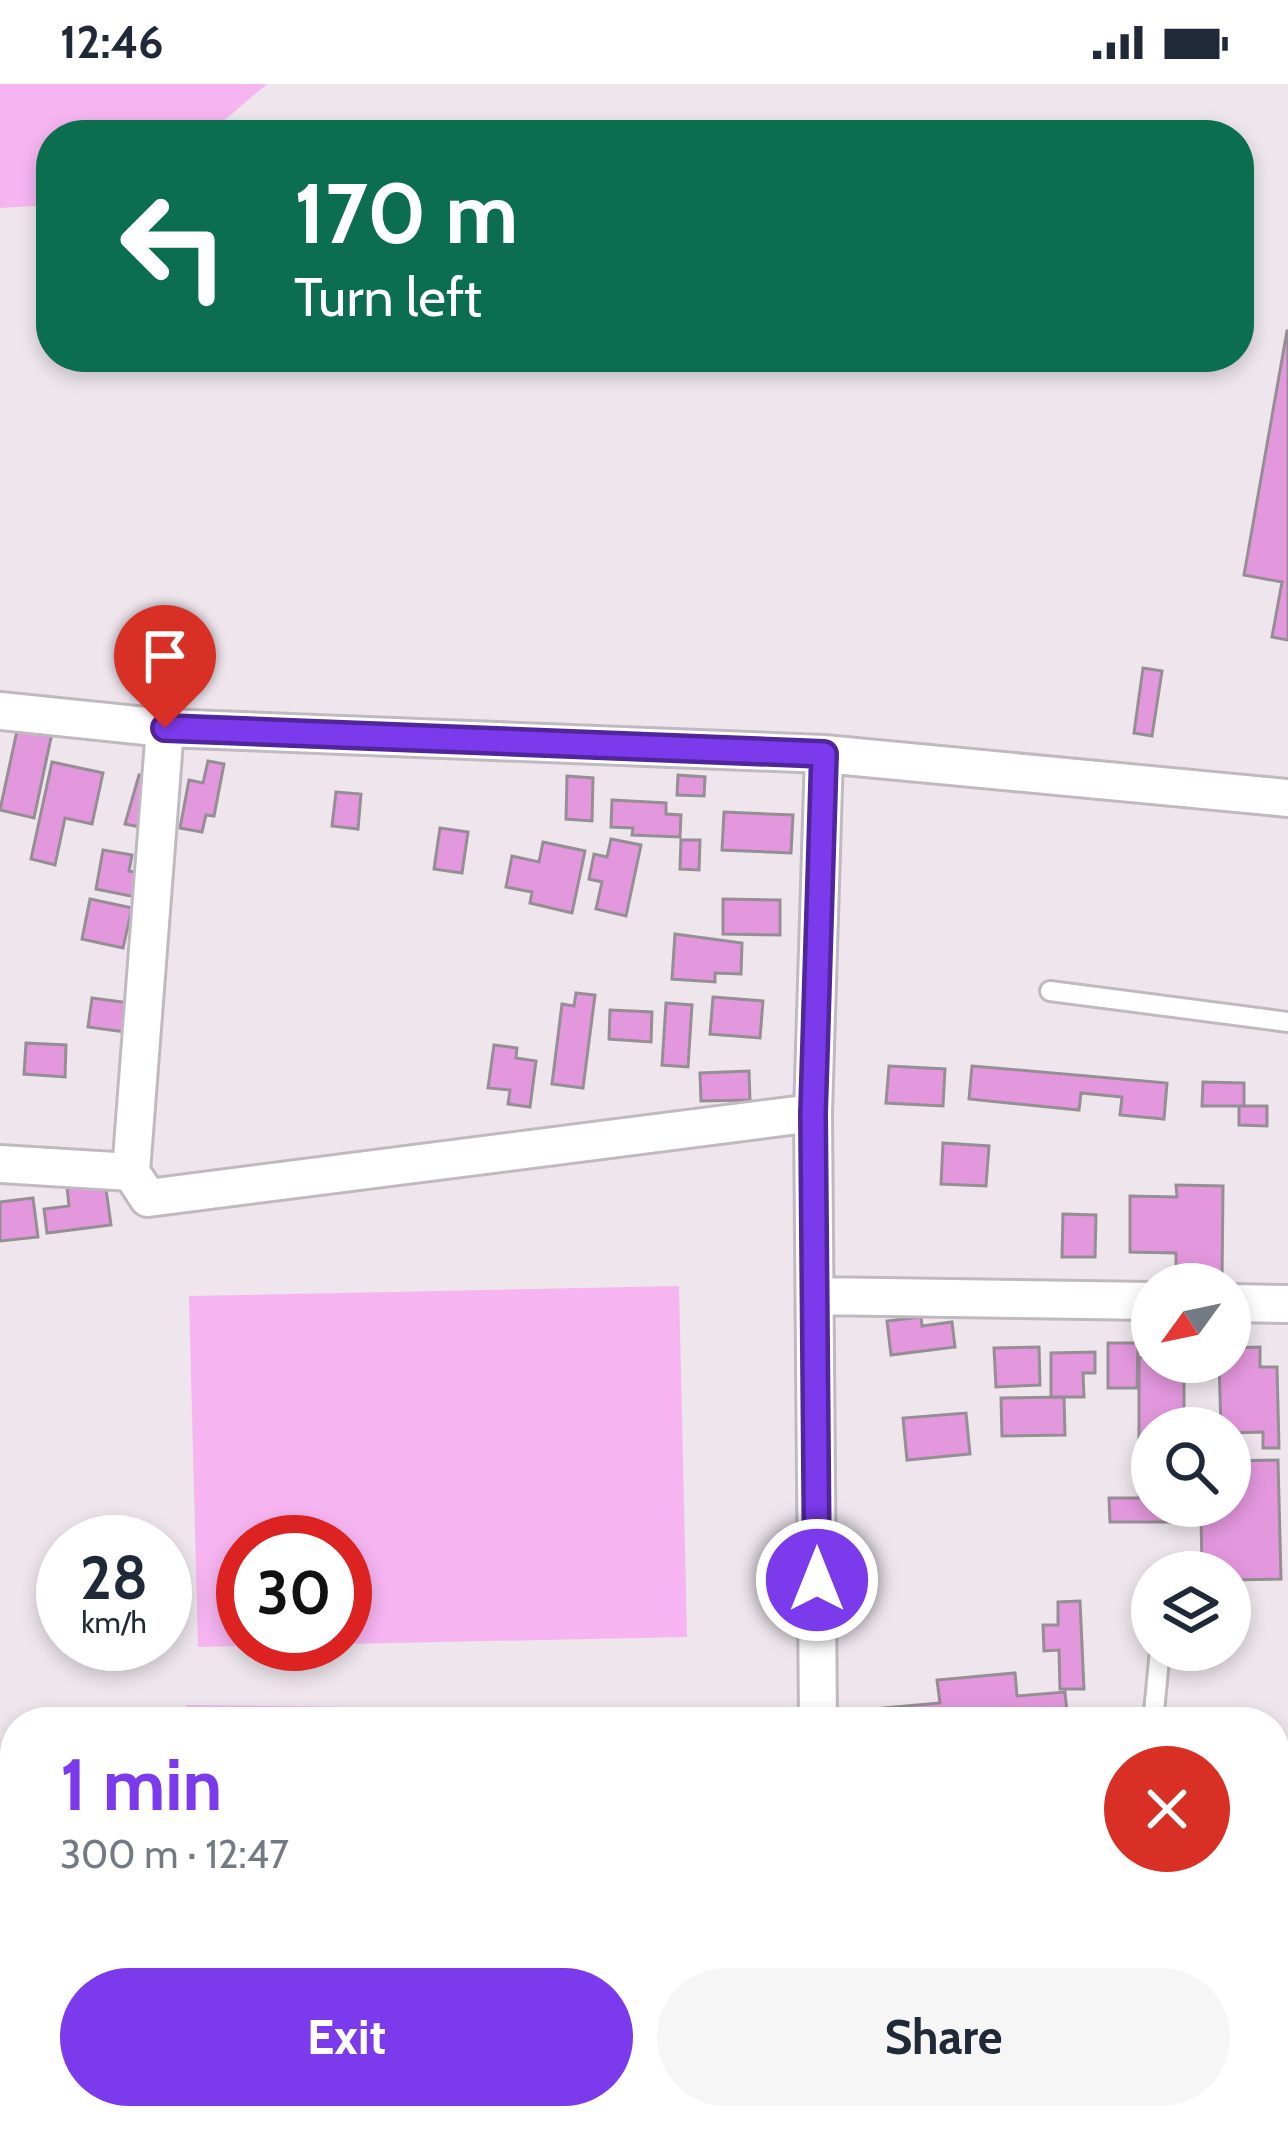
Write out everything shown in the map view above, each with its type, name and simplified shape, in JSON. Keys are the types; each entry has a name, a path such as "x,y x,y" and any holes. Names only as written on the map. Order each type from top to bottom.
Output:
{"street":[{"path":"0,711 165,728 824,754 1288,798"},
{"path":"165,728 131,1172 148,1198 813,1113"},
{"path":"818,1707 813,1113 824,754"},
{"path":"0,1163 131,1172"},
{"path":"815,1296 1131,1301"},
{"path":"1251,1303 1288,1304"}],"lane":[{"path":"1050,991 1288,1022"},
{"path":"1154,1707 1158,1671"}],"shaded area":[{"path":"0,84 267,84 225,120 36,120 36,206 0,208"},
{"path":"679,1286 687,1637 372,1643 372,1515 216,1515 216,1647 198,1647 189,1296"},
{"path":"186,1705 377,1707 186,1707"}],"building":[{"path":"1287,331 1288,640 1272,637 1282,582 1244,575"},
{"path":"1143,668 1162,671 1152,736 1134,733"},
{"path":"18,726 52,733 34,818 0,810"},
{"path":"208,761 224,764 214,816 206,815 202,832 180,828 189,780 203,783"},
{"path":"52,762 103,773 92,824 65,818 55,865 31,859"},
{"path":"139,775 159,779 150,829 125,824"},
{"path":"678,775 705,777 704,796 677,795"},
{"path":"567,776 593,778 592,821 566,819"},
{"path":"336,792 361,794 358,829 332,826"},
{"path":"612,800 666,803 666,814 681,815 680,837 632,835 633,828 611,827"},
{"path":"724,812 793,815 791,853 722,850"},
{"path":"440,828 468,832 462,873 434,869"},
{"path":"611,839 641,845 626,916 596,909 602,882 589,879 594,854 607,857"},
{"path":"681,840 700,840 699,870 680,869"},
{"path":"543,842 585,851 572,913 530,903 532,892 506,887 512,856 539,862"},
{"path":"103,850 132,855 129,871 151,875 146,899 96,889"},
{"path":"90,899 132,908 123,948 82,939"},
{"path":"723,899 780,900 780,935 723,934"},
{"path":"675,934 742,943 741,974 715,973 715,982 672,979"},
{"path":"576,993 595,995 583,1088 552,1084 562,1004 574,1006"},
{"path":"713,997 763,1001 760,1038 710,1034"},
{"path":"92,998 130,1003 126,1032 88,1027"},
{"path":"666,1003 692,1005 688,1067 662,1065"},
{"path":"610,1010 652,1012 651,1042 609,1039"},
{"path":"26,1043 66,1045 65,1077 24,1074"},
{"path":"494,1045 517,1048 516,1058 536,1061 530,1107 508,1104 510,1090 488,1088"},
{"path":"889,1066 945,1069 943,1106 886,1103"},
{"path":"972,1066 1167,1083 1164,1119 1120,1115 1122,1097 1081,1093 1079,1110 969,1099"},
{"path":"749,1071 750,1100 701,1101 700,1073"},
{"path":"1203,1082 1244,1083 1244,1106 1202,1106"},
{"path":"1239,1106 1267,1106 1267,1126 1239,1125"},
{"path":"943,1143 989,1146 986,1186 941,1184"},
{"path":"105,1182 111,1225 47,1233 44,1209 69,1206 67,1187"},
{"path":"1176,1185 1223,1186 1222,1263 1176,1263 1176,1253 1130,1252 1130,1196 1177,1197"},
{"path":"33,1198 38,1237 0,1241 0,1202"},
{"path":"1063,1214 1096,1215 1095,1257 1062,1257"},
{"path":"921,1317 922,1326 952,1322 955,1347 891,1355 887,1321"},
{"path":"1108,1343 1131,1343 1131,1383 1137,1383 1137,1388 1108,1388"},
{"path":"1039,1347 1040,1385 996,1387 994,1348"},
{"path":"1251,1347 1260,1347 1260,1367 1277,1367 1279,1448 1263,1448 1263,1432 1251,1432 1251,1407 1220,1407 1220,1383 1251,1383"},
{"path":"1095,1352 1095,1373 1083,1373 1084,1397 1051,1397 1051,1353"},
{"path":"1139,1383 1184,1383 1184,1407 1139,1407"},
{"path":"1064,1397 1065,1435 1002,1436 1001,1398"},
{"path":"966,1413 970,1454 907,1460 903,1418"},
{"path":"1278,1460 1281,1579 1251,1580 1251,1551 1202,1551 1201,1527 1251,1527 1251,1461"},
{"path":"1109,1498 1131,1498 1131,1522 1110,1522"},
{"path":"1080,1601 1084,1689 1060,1689 1059,1650 1044,1651 1043,1625 1058,1625 1058,1602"},
{"path":"1015,1673 1017,1696 1065,1692 1066,1707 894,1707 940,1703 937,1680"}],"route":[{"path":"165,728 824,754 813,1113 817,1580"}]}
